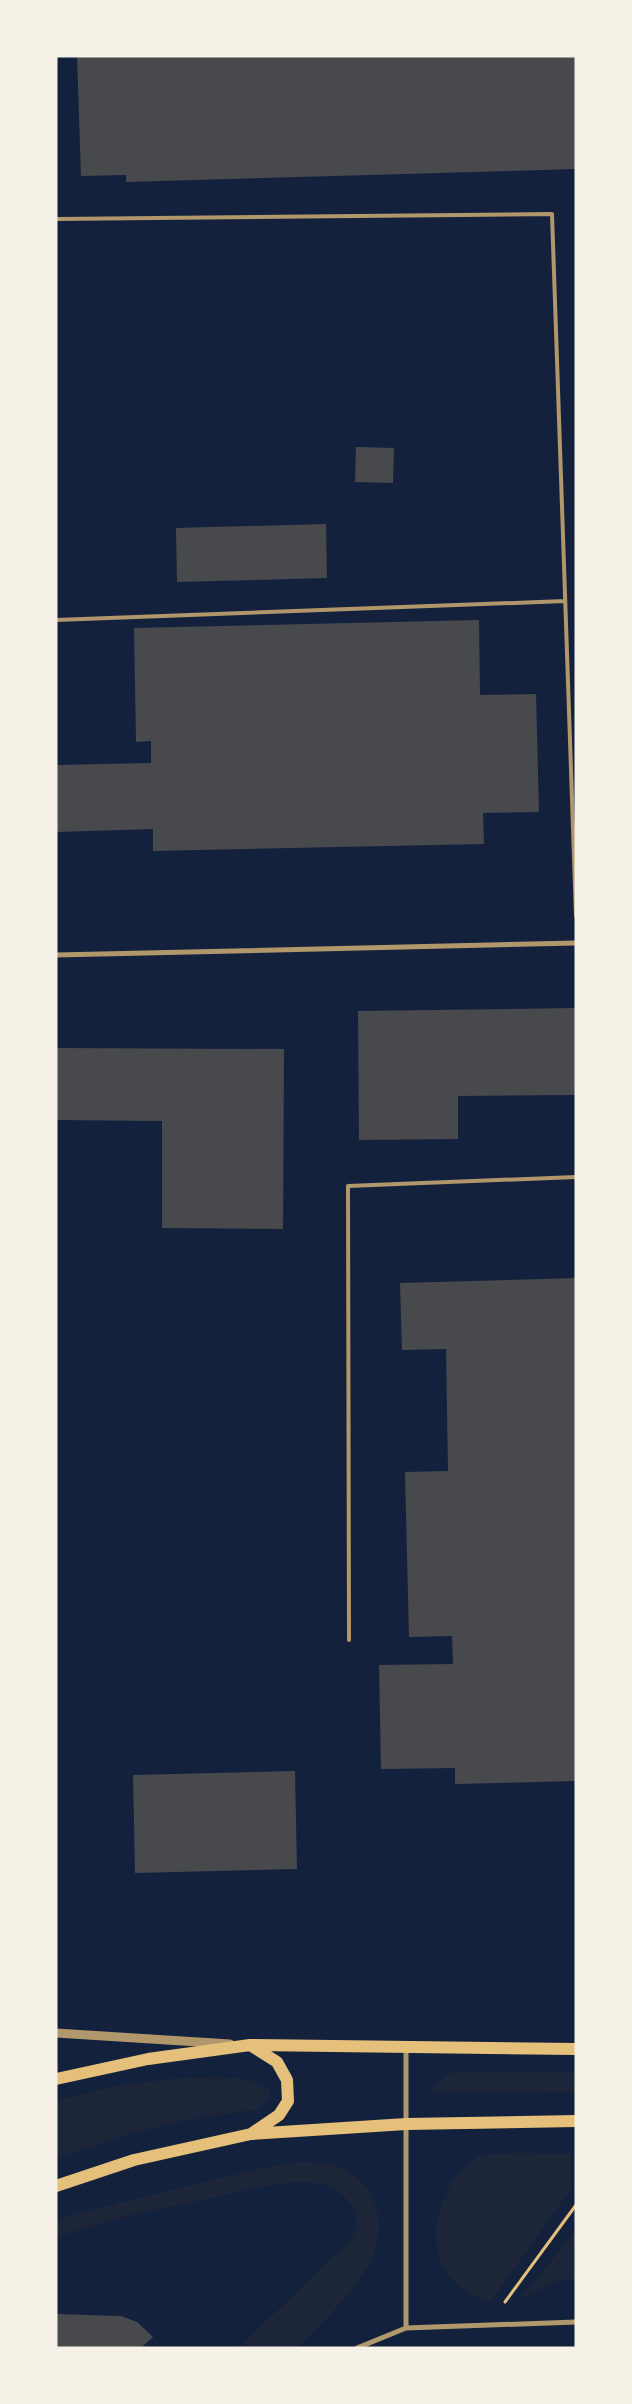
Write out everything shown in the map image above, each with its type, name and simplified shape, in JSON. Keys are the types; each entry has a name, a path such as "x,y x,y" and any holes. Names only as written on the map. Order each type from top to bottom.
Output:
{"main road":[{"path":"250,2045 276,2062 287,2080 288,2101 279,2115 251,2134"},
{"path":"56,2079 148,2059 250,2045 576,2048"},
{"path":"56,2186 134,2160 251,2134 406,2124 576,2121"}],"street":[{"path":"56,955 576,943"},
{"path":"56,2033 250,2045"},
{"path":"406,2046 406,2328"},
{"path":"356,2348 406,2328 576,2322"}],"lane":[{"path":"56,220 552,214 576,916"},
{"path":"56,620 565,601"},
{"path":"350,1640 348,1186 576,1177"}],"path":[{"path":"505,2302 576,2205"}],"shaded area":[{"path":"456,2072 576,2072 576,2092 432,2093 438,2082"},
{"path":"180,2078 238,2078 260,2084 269,2090 269,2094 265,2103 252,2110 182,2121 130,2134 56,2158 56,2101 121,2085"},
{"path":"485,2154 571,2154 571,2189 490,2302 470,2294 454,2282 445,2270 439,2256 437,2223 447,2191 456,2176 467,2164"},
{"path":"302,2161 334,2166 343,2169 357,2178 367,2188 374,2201 378,2214 379,2228 377,2243 365,2271 342,2301 297,2348 238,2348 352,2239 356,2229 355,2213 348,2200 333,2188 297,2182 273,2185 119,2218 56,2238 56,2221 81,2212 262,2168"},
{"path":"576,2231 576,2279 559,2280 520,2299"}],"building":[{"path":"77,56 576,56 576,169 126,182 126,175 81,176"},
{"path":"356,447 394,448 393,483 355,482"},
{"path":"326,524 327,578 177,582 176,528"},
{"path":"479,620 480,695 536,694 539,812 483,813 484,844 153,851 153,829 56,832 56,765 151,763 151,741 136,742 134,628"},
{"path":"576,1008 576,1095 458,1096 458,1139 359,1140 358,1011"},
{"path":"56,1048 284,1049 283,1229 162,1228 162,1121 56,1120"},
{"path":"576,1278 576,1781 455,1784 455,1768 381,1769 379,1665 453,1664 452,1636 409,1637 405,1472 448,1471 446,1349 402,1350 400,1283"},
{"path":"295,1771 297,1869 135,1873 133,1775"},
{"path":"56,2314 121,2316 137,2322 153,2337 141,2348 56,2348"}]}
